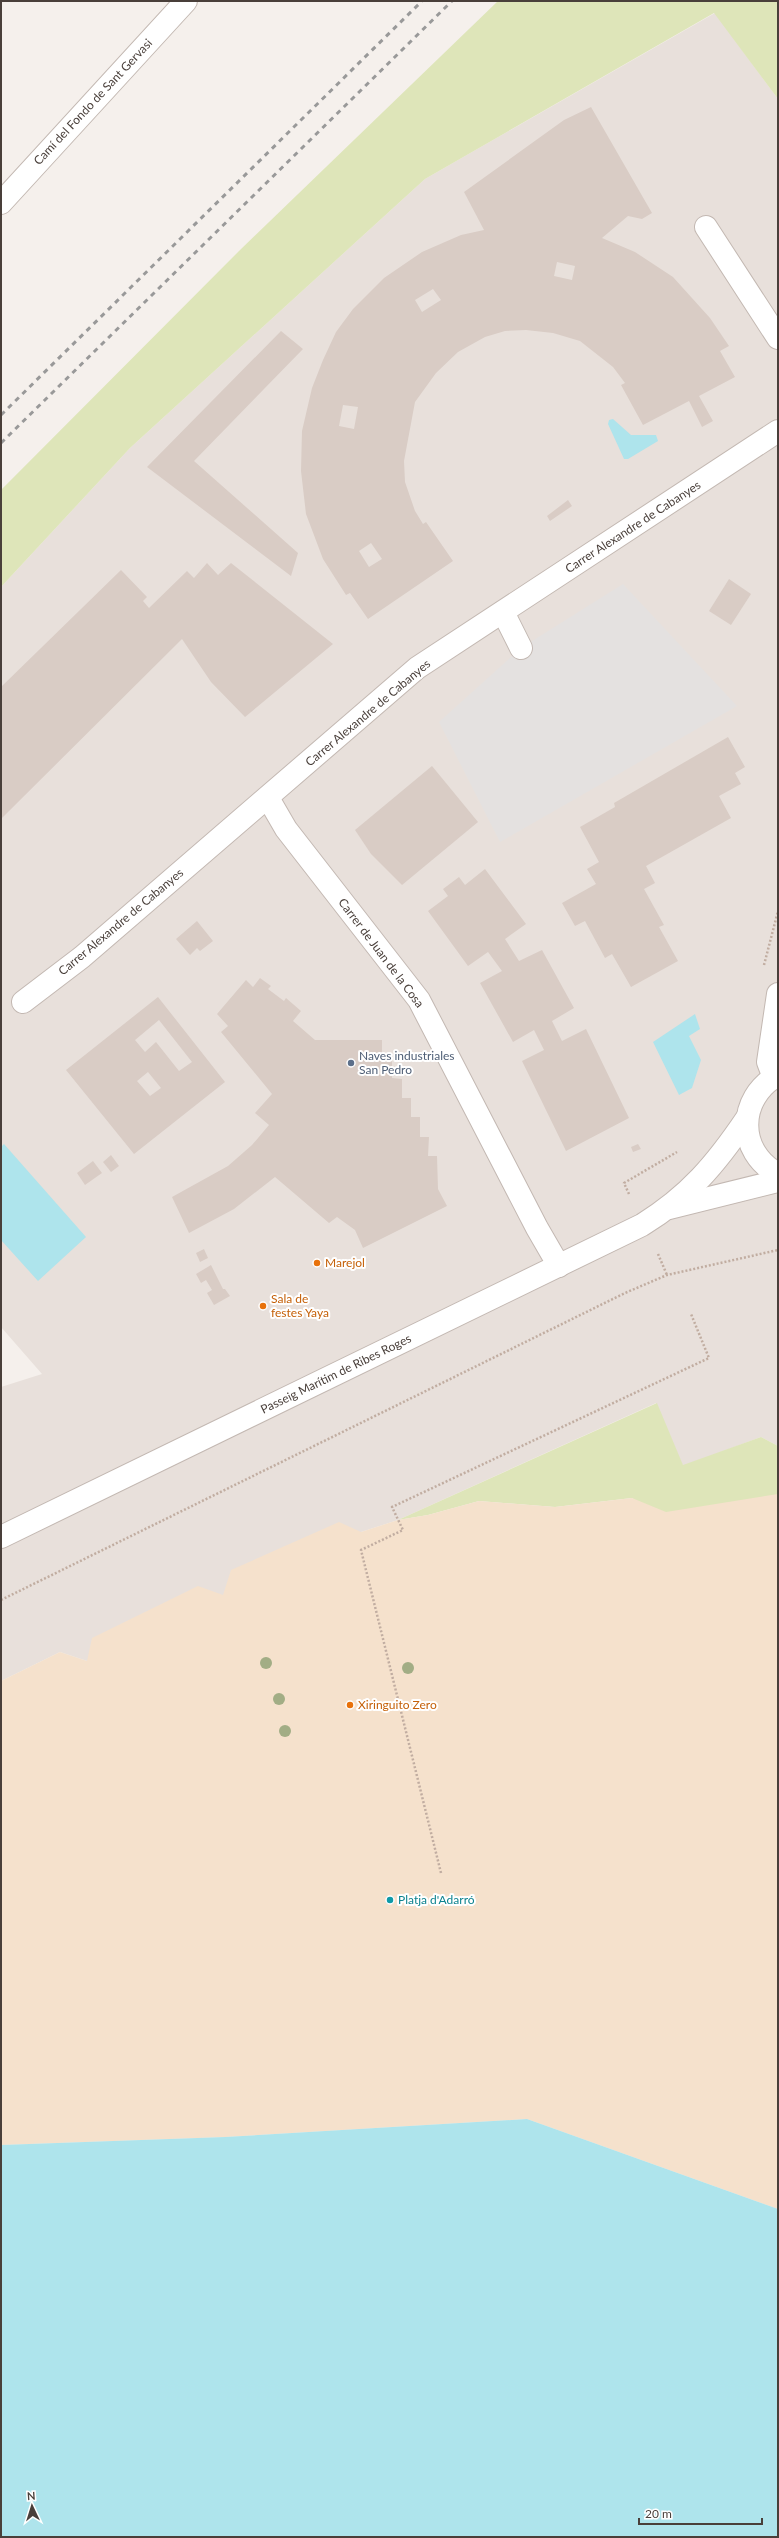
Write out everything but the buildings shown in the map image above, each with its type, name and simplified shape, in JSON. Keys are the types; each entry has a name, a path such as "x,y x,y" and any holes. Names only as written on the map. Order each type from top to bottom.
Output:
{"street":[{"name":"Camí del Fondo de Sant Gervasi","path":"1,203 186,1"},
{"path":"706,227 778,338"},
{"name":"Carrer Alexandre de Cabanyes","path":"23,1002 82,957 417,668 778,431"},
{"path":"503,612 521,648"},
{"name":"Carrer de Juan de la Cosa","path":"268,798 286,828 419,1000 537,1228 559,1266"},
{"path":"776,1076 768,1062 773,1015 778,994"},
{"name":"Passeig Marítim de Ribes Roges","path":"1,1537 642,1225 668,1209 718,1161 747,1118 756,1095 776,1076"},
{"name":"Passeig Marítim de Ribes Roges","path":"747,1118 747,1131 753,1151 766,1166 778,1174"},
{"name":"Passeig Marítim de Ribes Roges","path":"668,1209 778,1181"}],"path":[{"path":"762,972 778,911"},
{"path":"667,1275 653,1242 642,1225 624,1183 681,1149"},
{"path":"1,1600 557,1326 667,1275 778,1250"},
{"path":"441,1873 361,1550 403,1530 392,1507 709,1358 691,1314"}],"shaded area":[{"path":"715,13 778,99 778,1446 761,1437 683,1466 656,1403 398,1520 361,1532 223,1595 87,1661 60,1652 1,1681 1,1387 42,1374 1,1327 1,587 130,448 425,179"},
{"path":"623,584 737,706 500,842 439,722 521,648"}],"green space":[{"path":"498,1 778,1 778,99 714,13 425,179 130,448 1,587 1,490 239,251"},
{"path":"657,1403 683,1465 761,1437 778,1446 778,1583 756,1590 632,1498 555,1507 479,1501 428,1515 398,1520"}],"sand":[{"name":"Platja d'Adarró","path":"778,1494 778,2209 527,2119 225,2137 1,2145 1,1681 60,1652 87,1661 92,1638 198,1586 223,1595 231,1570 339,1522 361,1532 398,1520 428,1515 479,1501 555,1507 632,1498 666,1512"}],"water":[{"path":"613,419 631,435 656,435 658,441 628,459 624,459 608,424 609,420"},
{"path":"695,1014 700,1029 689,1036 701,1060 692,1088 679,1095 653,1042"},
{"path":"4,1144 86,1237 38,1281 1,1240 1,1147"},
{"path":"527,2119 778,2209 778,2537 1,2537 1,2145 225,2137"}],"railway":[{"path":"1,415 422,1"},
{"path":"1,443 452,1"}],"place":[{"name":"Naves industriales San Pedro","path":"351,1063"},
{"name":"Marejol","path":"317,1263"},
{"name":"Sala de festes Yaya","path":"263,1306"},
{"name":"Xiringuito Zero","path":"350,1705"},
{"name":"Platja d'Adarró","path":"390,1900"}]}
